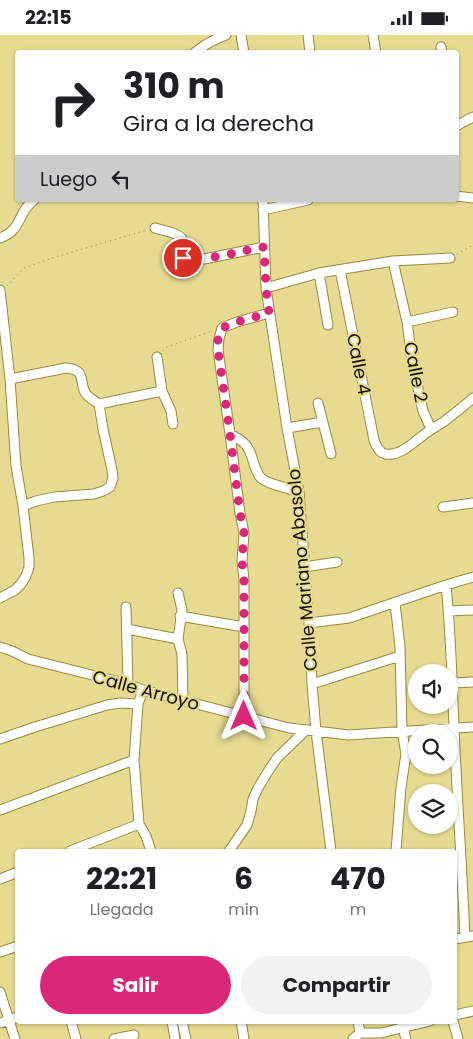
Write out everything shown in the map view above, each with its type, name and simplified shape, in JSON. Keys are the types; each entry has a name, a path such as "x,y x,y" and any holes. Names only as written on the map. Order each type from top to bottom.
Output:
{"street":[{"path":"197,50 216,38 226,35"},
{"path":"241,35 244,50"},
{"path":"308,35 310,50"},
{"path":"373,35 376,50"},
{"path":"459,124 473,117"},
{"path":"459,196 473,198"},
{"path":"0,237 11,233 15,229 30,202"},
{"name":"Calle Mariano Abasolo","path":"263,202 266,288 287,428 299,492 316,731 331,849"},
{"path":"263,210 299,202"},
{"path":"154,228 177,234 181,237 183,242 182,256 184,259 204,259 264,247"},
{"path":"266,288 319,273 393,261 450,258"},
{"name":"Calle 2","path":"393,261 407,322 413,367 423,411 431,429"},
{"name":"Calle 4","path":"340,270 377,449 385,455 399,452 431,429"},
{"path":"319,273 328,325"},
{"path":"0,291 10,379 16,466 29,557 29,567 21,584 15,590 0,598"},
{"path":"407,322 453,312"},
{"path":"244,716 244,580 242,561 244,533 218,339 222,328 269,313"},
{"path":"157,357 162,391 171,411 173,423"},
{"path":"10,379 60,369 78,371 82,376 86,393 99,404 113,478 110,487 104,491 94,494 54,497 23,506"},
{"path":"99,404 162,391"},
{"path":"431,429 445,421 473,398"},
{"path":"318,403 331,454"},
{"path":"287,428 323,422"},
{"path":"230,434 248,448 252,462 260,477 266,481 299,492"},
{"path":"443,507 473,503"},
{"path":"304,567 337,562"},
{"path":"309,623 349,618 473,577"},
{"path":"446,585 452,664"},
{"path":"178,593 182,610 178,639 182,654 183,701"},
{"path":"395,603 400,656 402,731 406,755 401,787 396,849"},
{"path":"126,607 128,684"},
{"path":"448,611 473,609"},
{"path":"180,616 244,627"},
{"path":"127,629 178,639"},
{"name":"Calle Arroyo","path":"0,647 28,659 128,684 143,690 273,725 348,735 408,731"},
{"path":"312,684 400,656"},
{"path":"458,683 473,682"},
{"path":"143,690 138,705 134,760 139,824 150,849"},
{"path":"0,739 107,705 120,703 138,705"},
{"name":"Calle Arroyo","path":"458,728 473,727"},
{"path":"229,849 247,825 253,799 269,770 277,758 306,730"},
{"path":"0,810 134,760"},
{"path":"457,774 469,936"},
{"path":"75,849 139,824"},
{"path":"0,879 15,873"},
{"path":"0,952 15,947"},
{"path":"0,992 13,1035 5,1039"},
{"path":"457,1015 473,1011"},
{"path":"73,1024 76,1039"},
{"path":"172,1024 175,1039"},
{"path":"183,1024 186,1039"},
{"path":"241,1024 244,1039"},
{"path":"356,1036 382,1036 418,1024"},
{"path":"454,1024 458,1039"},
{"path":"403,1028 406,1039"},
{"path":"114,1039 134,1035"}],"path":[{"path":"0,291 24,268 154,228"},
{"path":"450,258 473,245"},
{"path":"157,357 167,347 222,328"}],"route":[{"path":"183,258 204,259 264,247 269,313 222,328 218,339 244,533 242,561 244,580 244,716"}]}
